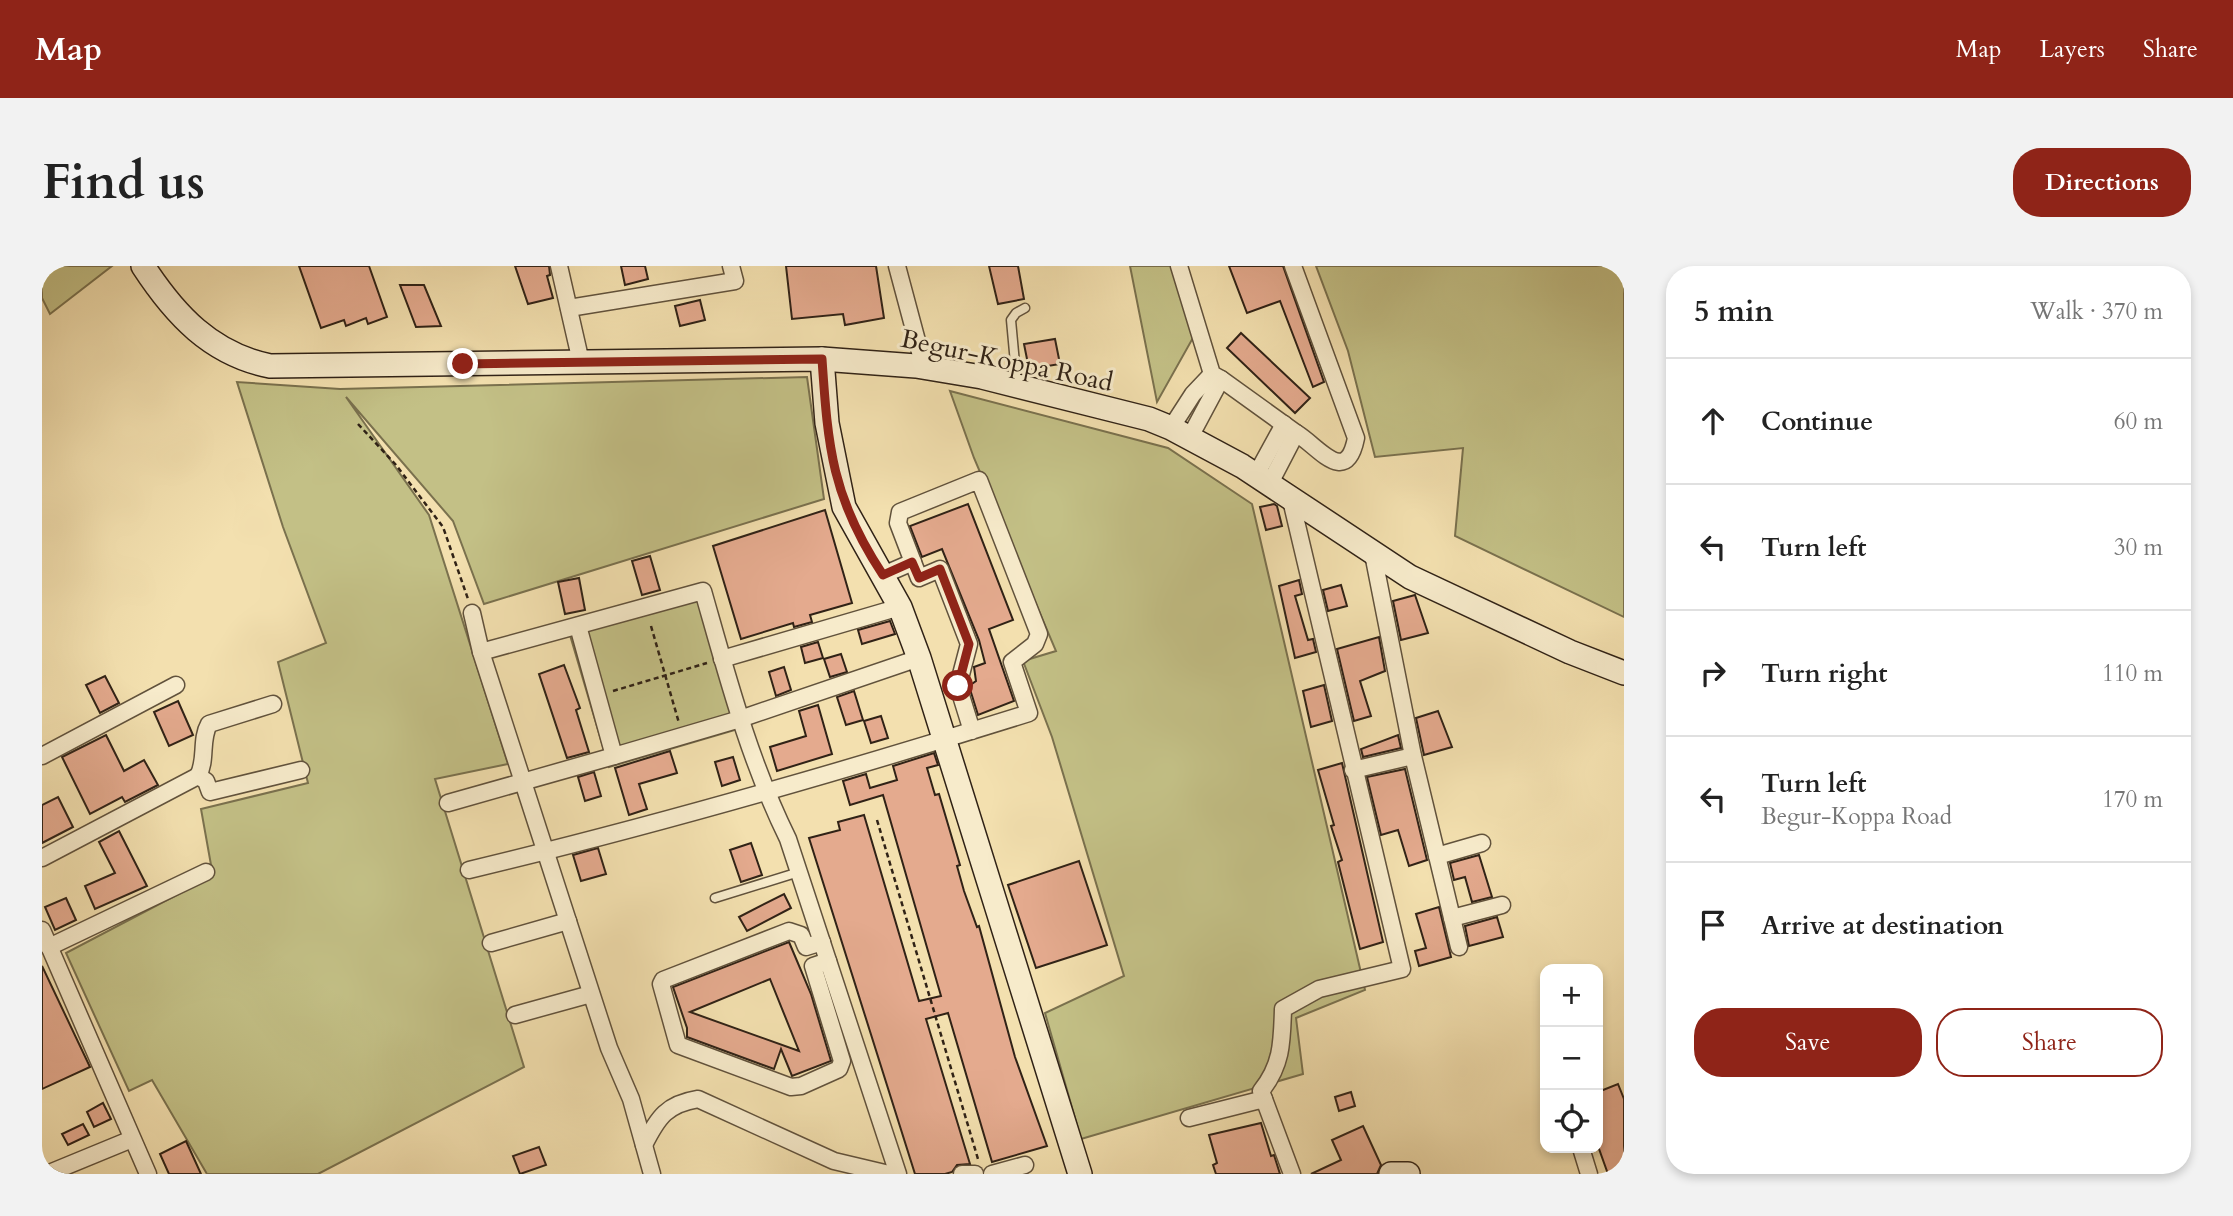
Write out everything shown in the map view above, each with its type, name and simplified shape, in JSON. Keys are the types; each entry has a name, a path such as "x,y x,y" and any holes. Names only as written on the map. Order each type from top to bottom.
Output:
{"main road":[{"name":"Begur-Koppa Road","path":"143,266 197,332 219,349 248,362 303,368 822,359 924,367 1017,385 1181,432 1262,480 1410,577 1570,652 1624,673"},
{"path":"822,359 827,423 840,492 852,524 900,607 919,658 1080,1174"},
{"path":"1391,1174 1408,1174"}],"street":[{"path":"559,266 581,362"},
{"path":"569,308 735,281 731,266"},
{"path":"897,266 924,367"},
{"path":"1179,266 1216,376 1290,428 1329,460 1338,463 1347,460 1354,452 1356,438 1293,266"},
{"path":"1181,432 1216,376"},
{"path":"1262,480 1290,428"},
{"path":"469,870 545,852 946,739 972,731 1029,713 1012,662 1035,644 1039,634 979,480 900,512 898,523 919,578 940,569 969,644 958,686 972,731"},
{"path":"1291,500 1402,969 1319,989 1283,1009 1282,1053 1274,1075 1261,1091 1292,1174"},
{"path":"1373,554 1413,756 1459,947"},
{"path":"883,575 912,562"},
{"path":"481,652 703,591 740,719 764,790 788,839 799,872 814,945 898,1174"},
{"path":"722,659 900,607"},
{"path":"472,613 481,652 545,852 609,1048 631,1099 652,1174"},
{"path":"578,626 614,756"},
{"path":"448,803 740,719 919,658"},
{"path":"42,756 176,685"},
{"path":"42,858 198,776 203,768 205,732 209,724 273,704"},
{"path":"1353,770 1413,756"},
{"path":"198,776 206,781 210,792 301,769"},
{"path":"1437,856 1482,844"},
{"path":"49,947 206,872"},
{"path":"1452,918 1502,905"},
{"path":"491,943 568,921"},
{"path":"42,930 148,1174"},
{"path":"814,945 801,935 789,931 663,980 661,984 678,1045 791,1087 801,1087 839,1069 842,1061 821,964"},
{"path":"515,1015 591,994"},
{"path":"644,1145 662,1112 679,1102 698,1099 834,1161 889,1174"},
{"path":"1189,1118 1264,1099"},
{"path":"47,1174 132,1139"},
{"path":"1583,1153 1589,1174"},
{"path":"962,1174 1025,1165"}],"lane":[{"path":"1017,385 1011,320 1025,308"},
{"path":"715,898 799,872"}],"path":[{"path":"358,424 396,465 443,527 472,613"},
{"path":"651,626 680,726"},
{"path":"613,691 722,659"},
{"path":"877,820 982,1170"}],"shaded area":[{"path":"42,266 112,266 50,314 42,298"},
{"path":"1130,266 1183,266 1203,320 1157,402"},
{"path":"1316,266 1621,266 1624,279 1624,617 1455,536 1463,448 1375,457 1348,351"},
{"path":"807,377 824,499 484,604 453,521 346,397 429,515 508,764 435,779 524,1067 318,1174 207,1174 152,1080 129,1091 66,953 213,876 201,809 308,783 278,662 326,643 283,527 237,382 340,389"},
{"path":"950,391 1168,448 1252,504 1365,990 1296,1018 1303,1074 1081,1139 1045,1013 1124,976 1052,737 1023,661 1056,651 974,458"},
{"path":"707,585 748,726 609,767 567,625"}],"building":[{"path":"299,266 369,266 387,317 368,324 366,318 346,326 344,320 321,328"},
{"path":"515,266 549,266 550,275 547,276 553,298 528,304"},
{"path":"621,266 645,266 648,279 625,285"},
{"path":"786,266 876,266 884,318 845,325 843,314 792,319"},
{"path":"989,266 1018,266 1024,299 998,304"},
{"path":"1229,266 1283,266 1324,382 1313,387 1280,301 1247,313"},
{"path":"400,285 424,285 441,326 416,327"},
{"path":"700,300 705,320 680,326 675,306"},
{"path":"1241,333 1310,398 1295,413 1227,348"},
{"path":"1055,339 1060,364 1029,369 1024,344"},
{"path":"968,504 1013,620 989,629 1014,701 978,715 969,686 976,681 974,667 985,663 979,640 942,549 922,557 910,526"},
{"path":"1274,504 1277,506 1282,526 1266,530 1260,507"},
{"path":"825,510 852,603 810,615 812,622 794,627 793,623 741,639 713,546"},
{"path":"650,556 660,590 642,595 632,561"},
{"path":"579,578 585,610 565,614 558,582"},
{"path":"1299,580 1302,594 1295,596 1308,640 1313,639 1316,652 1295,658 1279,586"},
{"path":"1341,585 1347,606 1328,611 1323,590"},
{"path":"1415,595 1428,633 1401,640 1393,601"},
{"path":"890,621 895,634 862,644 858,630"},
{"path":"1379,637 1385,671 1360,681 1371,716 1354,721 1337,649"},
{"path":"818,642 823,658 805,663 801,647"},
{"path":"841,654 847,672 830,677 824,659"},
{"path":"564,665 580,708 576,710 589,752 567,758 539,674"},
{"path":"784,667 791,690 776,696 769,672"},
{"path":"105,676 119,703 100,713 86,685"},
{"path":"1324,685 1332,721 1311,727 1303,691"},
{"path":"854,691 863,720 846,725 837,697"},
{"path":"178,701 193,735 169,746 154,712"},
{"path":"818,705 832,754 777,771 770,747 806,736 799,711"},
{"path":"1438,711 1452,747 1424,755 1416,718"},
{"path":"881,716 888,738 871,743 864,721"},
{"path":"106,735 124,771 144,760 158,785 125,802 122,797 90,814 62,757"},
{"path":"1398,735 1401,748 1363,757 1361,749"},
{"path":"670,751 677,773 639,784 647,809 629,815 615,768"},
{"path":"934,753 938,765 927,768 935,795 939,794 960,865 957,866 964,891 977,927 979,926 1015,1057 1047,1146 992,1162 948,1013 926,1019 970,1164 957,1165 952,1172 945,1174 915,1174 809,838 840,830 838,822 864,815 919,1001 941,996 883,795 850,805 843,781 866,774 870,788 897,780 893,766"},
{"path":"733,757 740,780 722,786 715,762"},
{"path":"1342,763 1383,942 1360,949 1338,862 1342,860 1331,826 1334,825 1318,770"},
{"path":"1405,769 1427,860 1409,866 1398,830 1381,835 1367,777"},
{"path":"594,772 601,796 585,801 578,777"},
{"path":"58,797 73,827 42,843 42,805"},
{"path":"119,831 147,886 95,909 85,886 115,873 99,842"},
{"path":"751,843 762,875 741,882 730,850"},
{"path":"598,848 606,874 581,881 573,855"},
{"path":"1479,855 1492,897 1472,902 1465,877 1454,880 1450,863"},
{"path":"1079,861 1107,945 1036,968 1008,885"},
{"path":"784,894 791,908 747,931 739,917"},
{"path":"66,898 76,920 55,930 45,907"},
{"path":"1439,907 1451,957 1419,966 1415,951 1426,948 1416,914"},
{"path":"1497,917 1503,937 1469,946 1465,926"},
{"path":"789,942 811,994 831,1061 792,1076 781,1049 774,1069 687,1037 687,1028 673,987","holes":["770,979 799,1051 690,1012"]},
{"path":"42,966 90,1067 42,1089"},
{"path":"1618,1084 1624,1099 1624,1174 1608,1174 1600,1153 1603,1153 1603,1090"},
{"path":"1351,1092 1355,1106 1339,1111 1335,1097"},
{"path":"103,1103 111,1119 94,1127 87,1112"},
{"path":"1261,1123 1271,1156 1274,1155 1280,1174 1216,1174 1213,1165 1217,1163 1209,1135"},
{"path":"83,1124 89,1135 68,1145 62,1134"},
{"path":"1363,1126 1381,1165 1377,1174 1311,1174 1341,1160 1332,1140"},
{"path":"186,1141 201,1174 169,1174 160,1154"},
{"path":"539,1147 546,1165 520,1174 513,1156"}],"route":[{"path":"463,364 822,359 827,423 834,470 844,507 883,575 912,562 919,578 940,569 969,644 968,657 958,686"}]}
